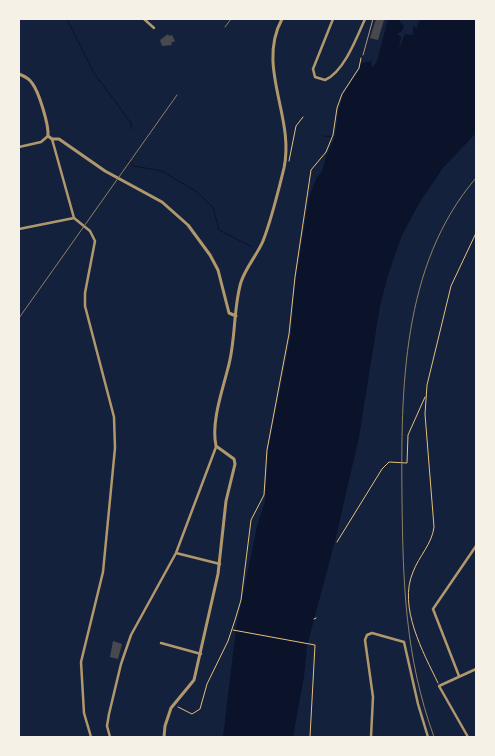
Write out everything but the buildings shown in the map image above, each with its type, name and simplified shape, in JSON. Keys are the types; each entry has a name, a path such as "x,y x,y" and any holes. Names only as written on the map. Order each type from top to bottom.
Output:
{"street":[{"path":"144,19 154,28"},
{"path":"110,737 107,726 109,714 121,664 131,635 176,553 216,446 215,430 222,390 234,344 241,283 265,236 284,163 285,140 271,57 272,42 282,19"},
{"path":"333,19 314,69 315,77 325,80 333,75 346,57 365,19"},
{"path":"19,74 31,81 35,87 45,118 48,136 52,139 59,139 105,172 162,202 188,225 210,255 218,270 226,306 229,313 236,316"},
{"path":"19,147 41,142 48,136"},
{"path":"52,139 74,218 87,228 95,241 85,293 85,306 114,417 115,448 103,572 81,662 84,713 91,737"},
{"path":"19,229 74,218"},
{"path":"164,737 165,726 173,704 194,680 220,564 226,501 235,464 234,459 216,446"},
{"path":"459,676 433,608 476,546"},
{"path":"176,553 220,564"},
{"path":"372,737 373,697 365,640 367,635 372,633 404,642 418,704 428,737"},
{"path":"161,643 200,654"},
{"path":"468,737 439,686 475,669 476,676"}],"lane":[{"path":"363,55 373,19"}],"path":[{"path":"173,704 192,714 200,709 207,684 233,630 240,600 251,520 264,495 267,450 289,334 295,277 308,193 306,188 311,170 326,152 333,135 337,108 342,94 359,68 363,55"},
{"path":"284,163 290,160 296,126 303,117"},
{"path":"439,686 414,624 409,589 413,572 430,542 434,526 426,414 428,375 451,286 476,232"},
{"path":"337,542 382,469 389,462 407,463 408,435 427,394"},
{"path":"233,630 314,645 310,737"}],"water":[{"path":"388,19 400,19 404,26 402,31 397,34 401,37 399,49 405,34 413,35 413,26 418,28 417,25 421,19 476,19 476,133 443,168 420,202 402,235 388,275 380,306 359,437 335,541 307,646 304,677 293,737 223,737 236,628 257,526 265,501 268,450 291,334 295,284 309,197 316,179 322,171 335,137 338,112 343,95 360,69 360,63 372,61 371,66 373,67 377,61"}],"waterway":[{"path":"67,19 94,73 131,123 131,129"},
{"path":"323,136 335,137"},
{"path":"126,160 134,166 162,171 197,192 213,207 219,230 252,247"}],"railway":[{"path":"225,27 231,19"},
{"path":"19,318 177,95"},
{"path":"434,737 424,707 411,649 405,590 402,530 405,373 419,289 433,250 451,212 476,178"}]}
